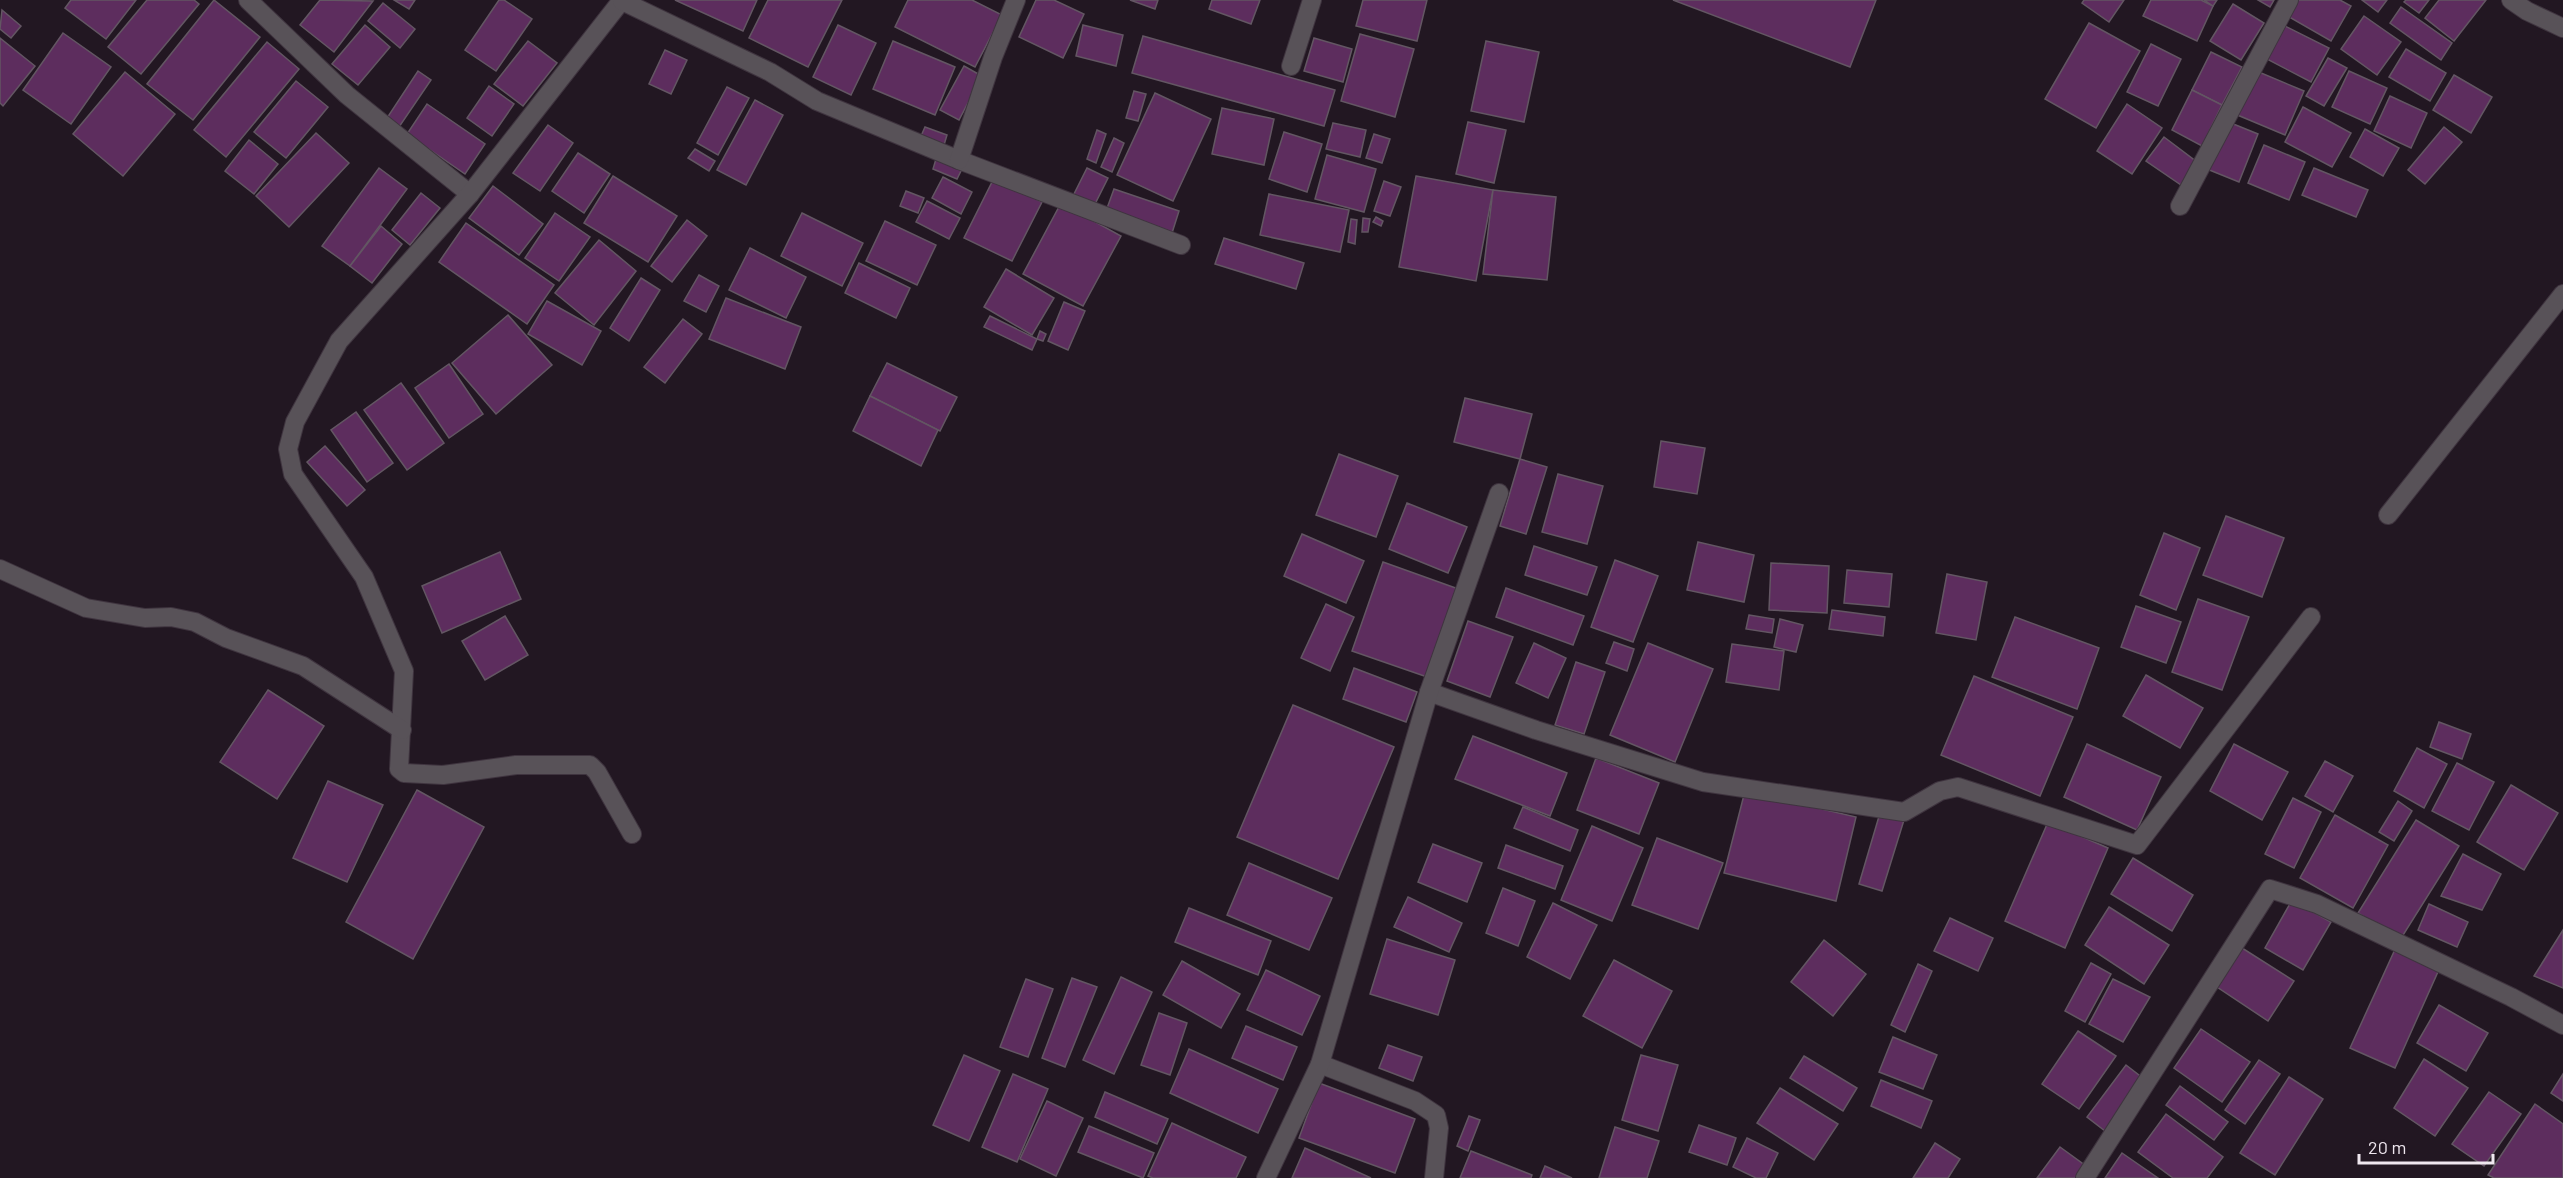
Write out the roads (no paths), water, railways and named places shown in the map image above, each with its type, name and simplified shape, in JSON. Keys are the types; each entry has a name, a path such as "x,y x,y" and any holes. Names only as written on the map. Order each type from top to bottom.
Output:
{"street":[{"path":"248,0 347,95 470,194"},
{"path":"632,834 597,772 590,765 516,765 443,775 404,773 399,769 404,671 364,577 293,474 288,449 296,422 339,341 470,194 622,0 770,72 817,101 959,160 1181,245"},
{"path":"959,160 993,57 1016,0"},
{"path":"1291,66 1311,0"},
{"path":"2180,206 2289,0"},
{"path":"2511,0 2527,11 2563,28"},
{"path":"2388,515 2563,294"},
{"path":"1266,1178 1320,1064 1429,692 1499,493"},
{"path":"0,569 86,608 145,618 171,617 195,622 226,638 303,666 402,730"},
{"path":"1429,692 1536,730 1703,782 1904,812 1940,791 1958,787 2137,845 2311,617"},
{"path":"2085,1178 2270,889 2318,904 2511,997 2563,1025"},
{"path":"1320,1064 1414,1101 1436,1115 1439,1128 1434,1178"}]}
